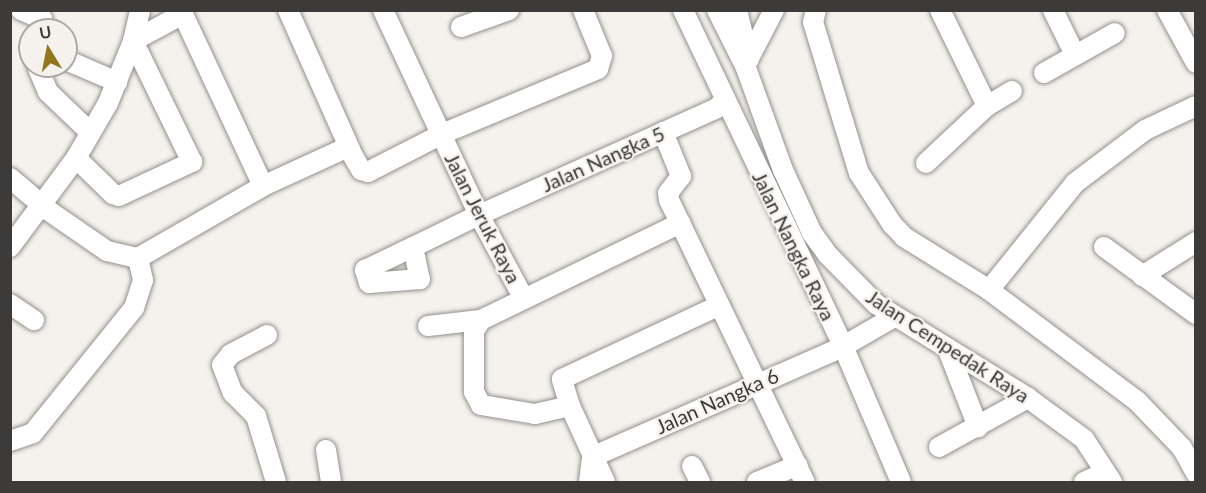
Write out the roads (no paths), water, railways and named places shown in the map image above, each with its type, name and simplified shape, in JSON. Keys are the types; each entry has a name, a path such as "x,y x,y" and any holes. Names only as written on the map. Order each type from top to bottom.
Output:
{"street":[{"path":"10,247 46,207 91,133 117,82 133,41 140,10"},
{"path":"288,10 348,147 361,170 368,172 442,134 603,64 583,10"},
{"name":"Jalan Jeruk Raya","path":"383,10 479,215 524,299 481,320 428,326"},
{"path":"461,27 509,10"},
{"name":"Jalan Nangka Raya","path":"683,10 762,181 843,346 901,483"},
{"name":"Jalan Cempedak Raya","path":"717,10 748,62 783,170 812,233 828,255 862,292 894,316 1028,398 1084,439 1108,477"},
{"path":"737,10 748,62"},
{"path":"748,62 774,10"},
{"path":"940,10 987,106"},
{"path":"1053,10 1075,55"},
{"path":"1167,10 1196,63"},
{"path":"133,41 182,12 262,186"},
{"path":"813,12 859,173 870,194 904,237 989,290 1137,401 1194,465"},
{"path":"1044,73 1115,33"},
{"path":"76,158 119,196 192,162 133,41"},
{"path":"78,65 117,82"},
{"path":"42,78 48,92 91,133"},
{"path":"926,163 987,106 1012,91"},
{"name":"Jalan Nangka 5","path":"413,247 663,132 724,101"},
{"path":"989,290 1075,183 1144,130 1196,106"},
{"path":"663,132 681,176 668,193 801,474 757,483"},
{"path":"10,178 107,251 138,258 262,186 348,147"},
{"path":"762,181 783,170"},
{"path":"524,299 681,224"},
{"path":"1142,276 1196,242"},
{"path":"1104,247 1196,315"},
{"path":"10,441 33,433 134,308 143,280 138,258"},
{"path":"10,304 34,320"},
{"path":"605,483 570,406 562,385 564,377 720,305"},
{"name":"Jalan Nangka 6","path":"592,457 843,346 894,316"},
{"path":"481,320 471,342 474,392 481,405 535,414 570,406"},
{"path":"267,335 231,354 222,365 233,393 256,416 276,483"},
{"path":"948,350 978,427"},
{"path":"939,447 1028,398"},
{"path":"326,450 332,483"},
{"path":"589,483 592,457"},
{"path":"1084,483 1108,477"}]}
